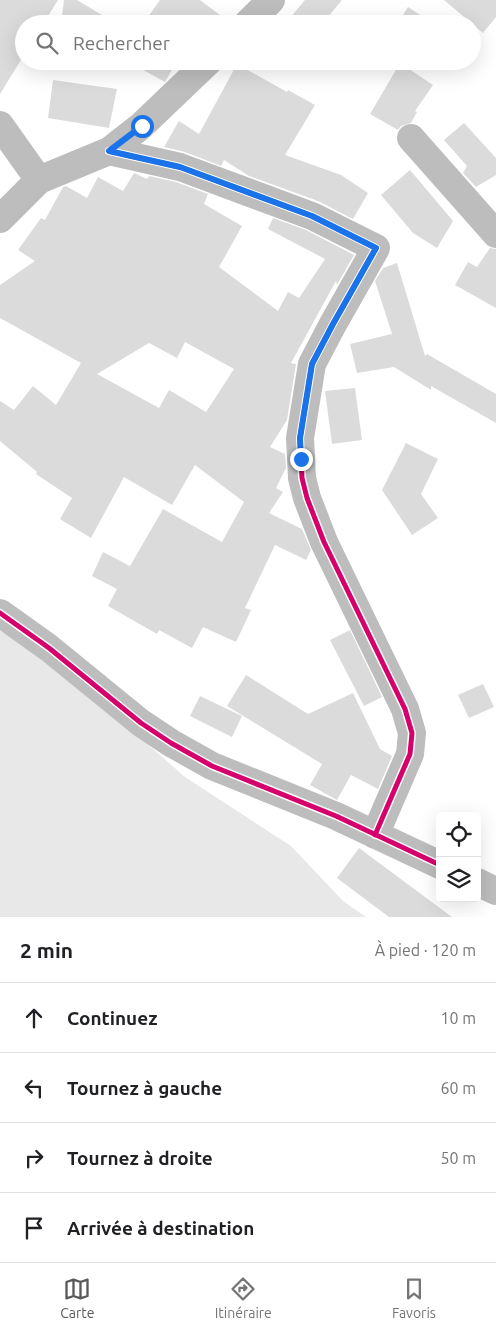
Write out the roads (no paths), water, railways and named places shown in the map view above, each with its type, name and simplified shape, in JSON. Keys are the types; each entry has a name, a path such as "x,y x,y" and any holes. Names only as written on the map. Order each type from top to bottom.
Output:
{"street":[{"path":"256,15 271,0"},
{"path":"0,219 39,180 109,151 164,106 200,70"},
{"path":"0,125 39,180"},
{"path":"411,138 496,234"},
{"path":"109,151 180,167 312,216 376,248 312,364 300,438 302,478 324,542 405,709 412,733 410,754 375,834"},
{"path":"0,613 49,648 141,723 171,743 212,766 336,816 436,863"},
{"path":"481,884 496,891"}]}
